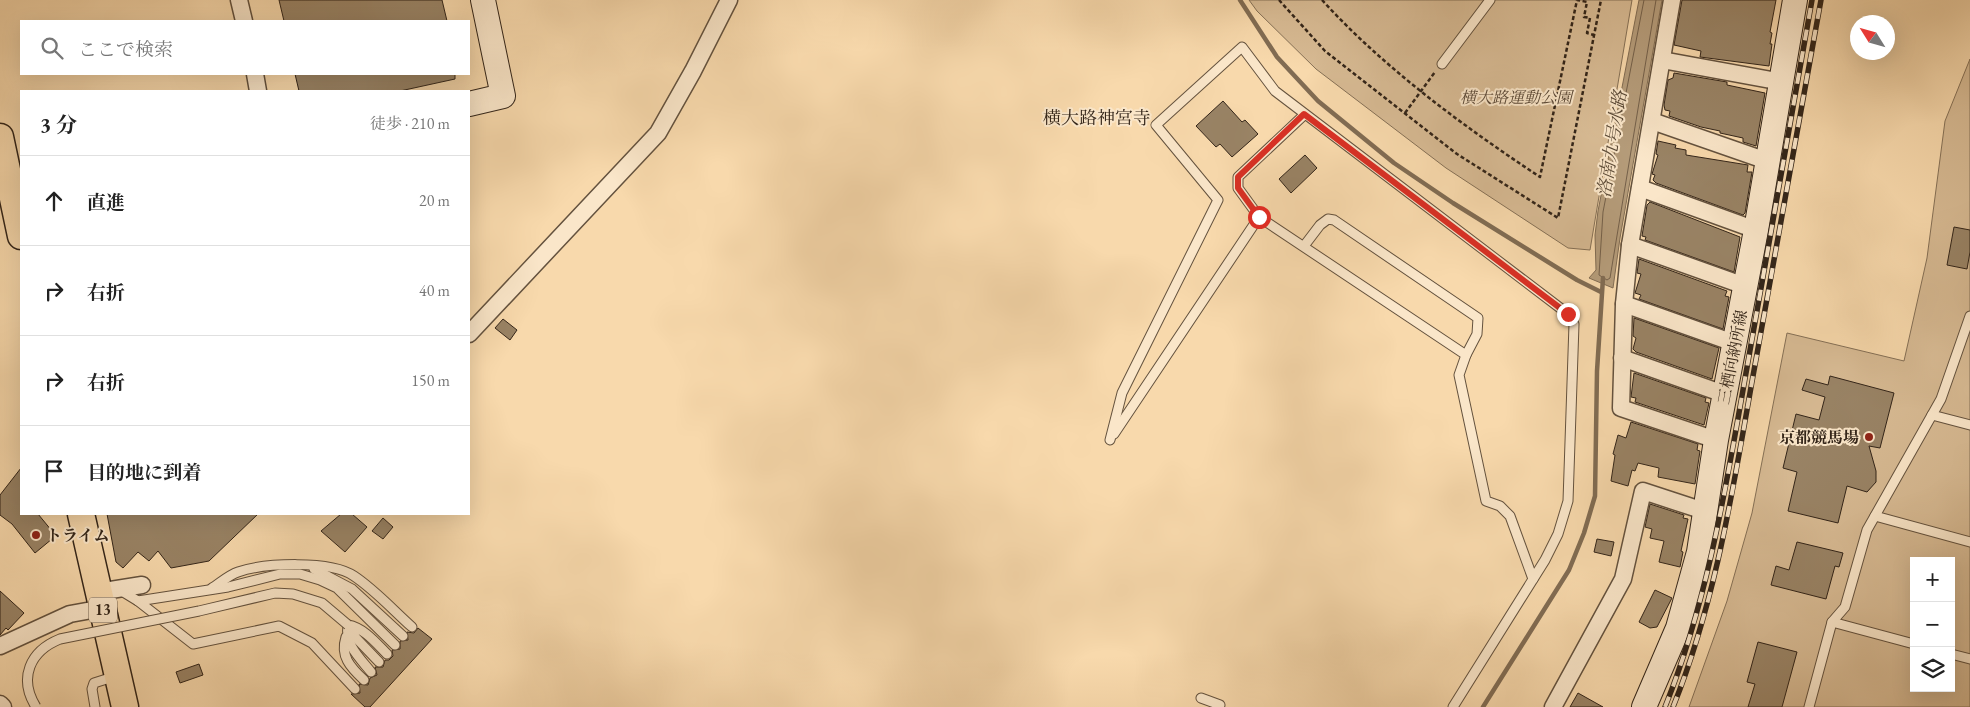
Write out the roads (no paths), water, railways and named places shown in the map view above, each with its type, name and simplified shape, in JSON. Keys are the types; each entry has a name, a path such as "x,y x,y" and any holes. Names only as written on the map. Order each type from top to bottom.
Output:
{"main road":[{"path":"470,104 503,96 483,0"},
{"name":"三栖向納所線","path":"1644,707 1678,628 1699,552 1724,394 1756,230 1795,0"},
{"path":"0,137 18,206 20,226"},
{"name":"13","path":"81,515 106,597 109,678 125,707"}],"street":[{"path":"239,0 244,20"},
{"path":"470,333 658,133 693,71 729,0"},
{"path":"1672,0 1630,244 1624,304 1621,408 1716,440"},
{"path":"1662,60 1782,82"},
{"path":"255,75 258,90"},
{"path":"1652,121 1767,161"},
{"path":"1640,188 1756,230"},
{"path":"1630,244 1745,286"},
{"path":"1624,304 1734,343"},
{"path":"1622,358 1724,394"},
{"path":"1553,707 1623,579 1643,490 1704,511"},
{"path":"0,646 106,597 142,585"}],"lane":[{"path":"1442,64 1490,0"},
{"path":"1259,217 1110,440 1122,393 1218,200 1156,125 1242,46 1275,90 1568,314 1574,324 1568,501 1558,534 1533,579 1453,707"},
{"path":"1304,114 1238,177 1238,188 1259,217 1466,355"},
{"path":"1304,246 1320,225 1328,219 1334,220 1478,318 1477,334 1466,355 1459,375 1486,501 1500,506 1510,516 1533,579"},
{"path":"1809,707 1832,622 1845,607 1867,530 1941,398 1970,316"},
{"path":"1932,415 1970,425"},
{"path":"1875,516 1970,542"},
{"path":"305,565 352,589 403,636"},
{"path":"212,589 236,572 257,567 305,565 332,568 353,575 412,627"},
{"path":"106,597 138,601 228,587 280,574 300,574 337,588 395,645"},
{"path":"36,707 27,688 28,671 39,650 46,644 60,638 199,611 276,593 293,594 322,603 348,625 356,638 380,662"},
{"path":"138,601 193,644 279,626 312,643 355,689"},
{"path":"1832,622 1910,643"},
{"path":"348,625 343,647 351,668 364,680"},
{"path":"348,625 362,631 388,654"},
{"path":"346,637 371,672"},
{"path":"1955,655 1970,659"},
{"path":"95,707 92,689 94,683 109,678"},
{"path":"1201,698 1220,705"}],"water":[{"name":"洛南九号水路","path":"1639,0 1662,0 1613,288 1589,278 1596,270 1595,235 1598,211"}],"waterway":[{"path":"1240,0 1277,57 1318,101 1394,163 1453,203 1577,280 1601,292"},
{"path":"1483,707 1569,570 1584,533 1595,496 1597,371 1603,278"}],"railway":[{"path":"1665,707 1693,626 1723,500 1812,0"},
{"path":"1673,707 1701,626 1722,544 1821,0"}],"place":[{"name":"京都競馬場","path":"1869,437"},
{"name":"トライム","path":"36,535"}],"district":[{"name":"横大路神宮寺","path":"1097,118"}],"park label":[{"name":"横大路運動公園","path":"1516,97"}]}
